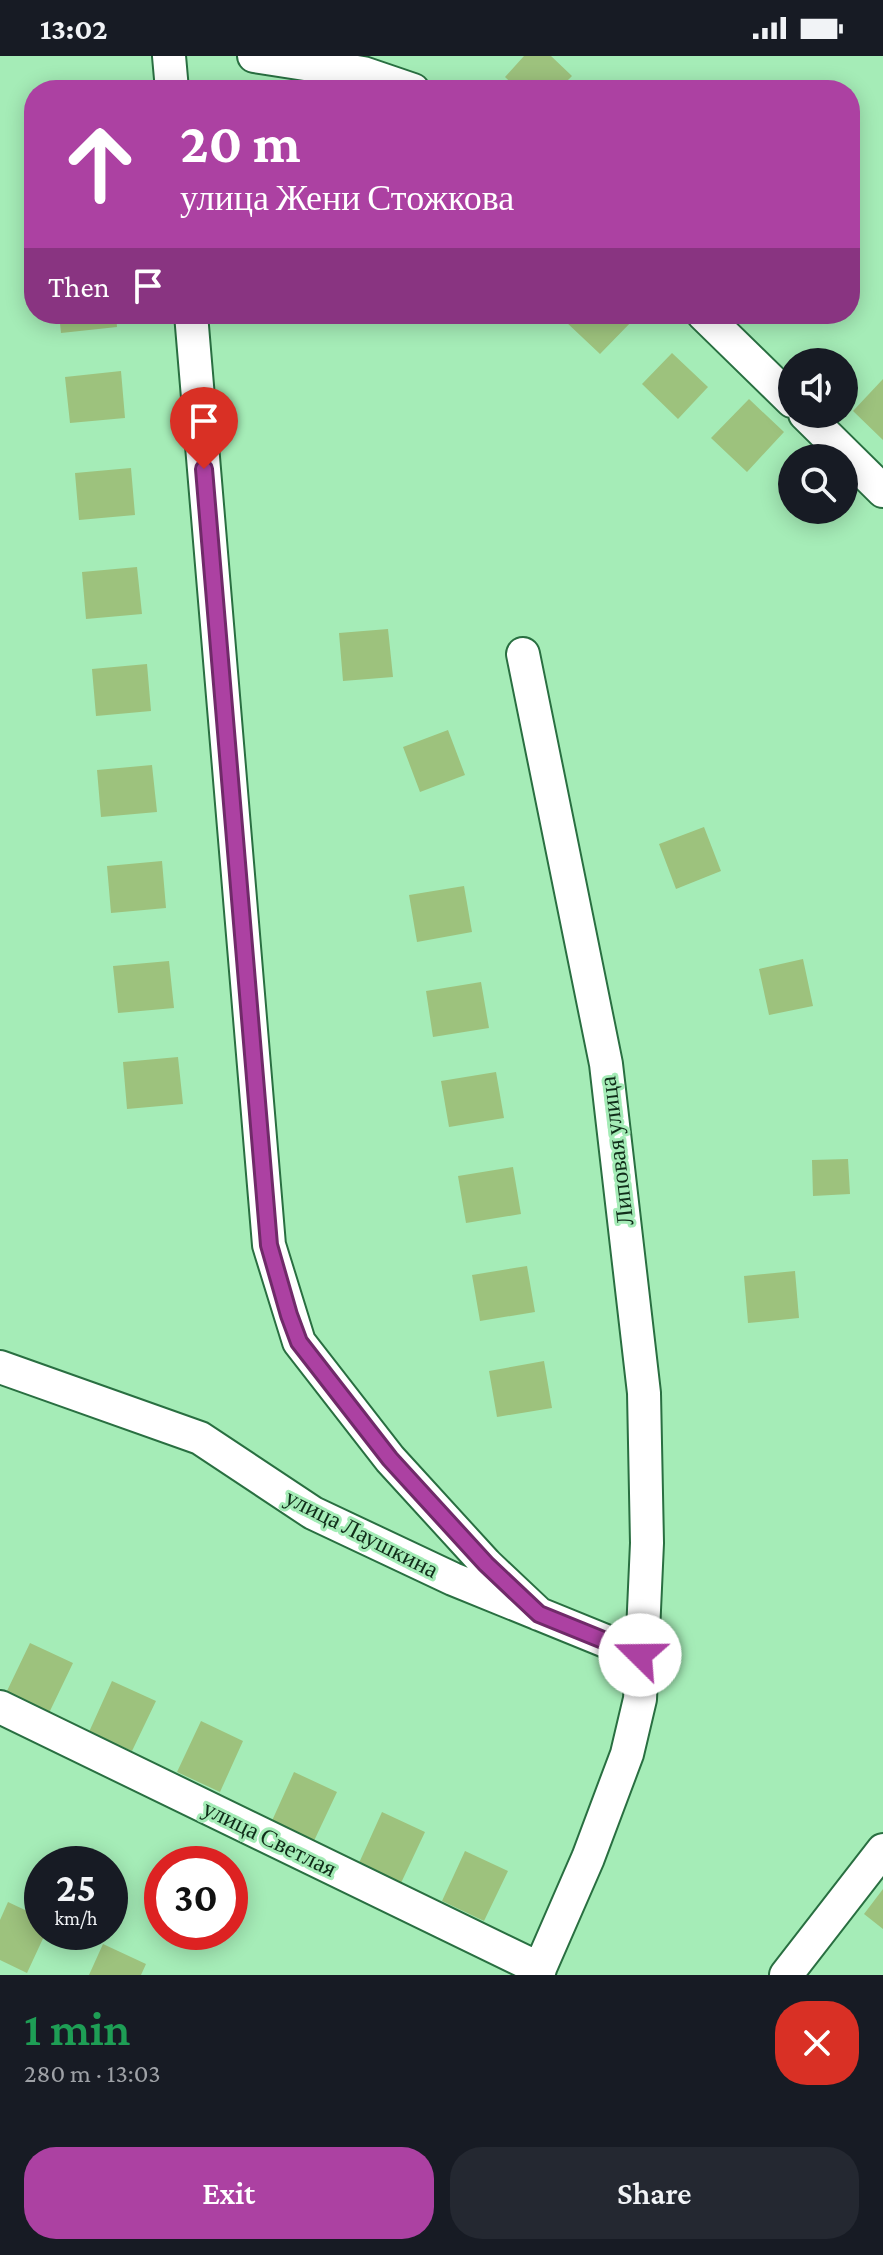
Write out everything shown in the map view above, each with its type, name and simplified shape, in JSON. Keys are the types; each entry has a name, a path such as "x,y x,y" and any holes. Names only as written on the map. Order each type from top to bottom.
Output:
{"street":[{"path":"169,56 171,80"},
{"path":"254,56 363,73 384,80"},
{"path":"192,324 269,1245 299,1342 390,1459 486,1564 539,1614"},
{"path":"713,324 778,387"},
{"path":"819,428 883,491"},
{"name":"Липовая улица","path":"523,654 606,1064 644,1393 647,1543 640,1699 627,1754 588,1858 539,1972"},
{"name":"улица Лаушкина","path":"0,1367 200,1438 313,1513 453,1579 640,1655"},
{"name":"улица Светлая","path":"0,1707 539,1972"},
{"path":"786,1975 883,1850"}],"building":[{"path":"524,56 551,56 572,76 568,80 508,80 505,77"},
{"path":"60,324 117,324 117,327 61,333"},
{"path":"568,324 629,324 600,354"},
{"path":"672,353 708,387 678,419 642,384"},
{"path":"121,371 125,418 70,423 65,377"},
{"path":"883,379 883,440 858,416 858,406"},
{"path":"749,399 784,432 747,472 711,438"},
{"path":"131,468 135,515 79,520 75,473"},
{"path":"137,567 142,614 86,619 82,572"},
{"path":"388,629 393,677 343,681 339,633"},
{"path":"147,664 151,711 96,716 92,669"},
{"path":"448,730 465,775 420,792 403,747"},
{"path":"152,765 157,812 101,817 97,770"},
{"path":"704,827 721,871 676,889 659,844"},
{"path":"162,861 166,908 111,913 107,866"},
{"path":"464,886 472,932 417,942 409,895"},
{"path":"803,959 813,1006 769,1015 759,969"},
{"path":"169,961 174,1008 118,1013 113,966"},
{"path":"481,982 489,1028 433,1037 426,991"},
{"path":"178,1057 183,1104 127,1109 123,1062"},
{"path":"496,1072 504,1118 449,1127 441,1081"},
{"path":"848,1159 850,1194 813,1196 812,1160"},
{"path":"513,1167 521,1214 466,1223 458,1176"},
{"path":"527,1266 535,1312 480,1321 472,1275"},
{"path":"795,1271 799,1318 748,1323 744,1276"},
{"path":"544,1361 552,1408 497,1417 489,1371"},
{"path":"30,1643 73,1663 49,1713 6,1693"},
{"path":"112,1681 156,1701 132,1751 89,1732"},
{"path":"201,1721 243,1741 220,1792 177,1772"},
{"path":"294,1772 337,1792 313,1843 271,1823"},
{"path":"382,1812 425,1832 401,1883 359,1863"},
{"path":"465,1851 508,1871 484,1921 442,1901"},
{"path":"883,1889 883,1929 864,1914"},
{"path":"8,1902 24,1910 24,1950 38,1950 27,1973 0,1960 0,1920"},
{"path":"100,1950 116,1950 146,1964 141,1975 89,1975"}],"route":[{"path":"204,469 269,1245 289,1315 299,1342 390,1459 486,1564 539,1614 640,1655"}]}
